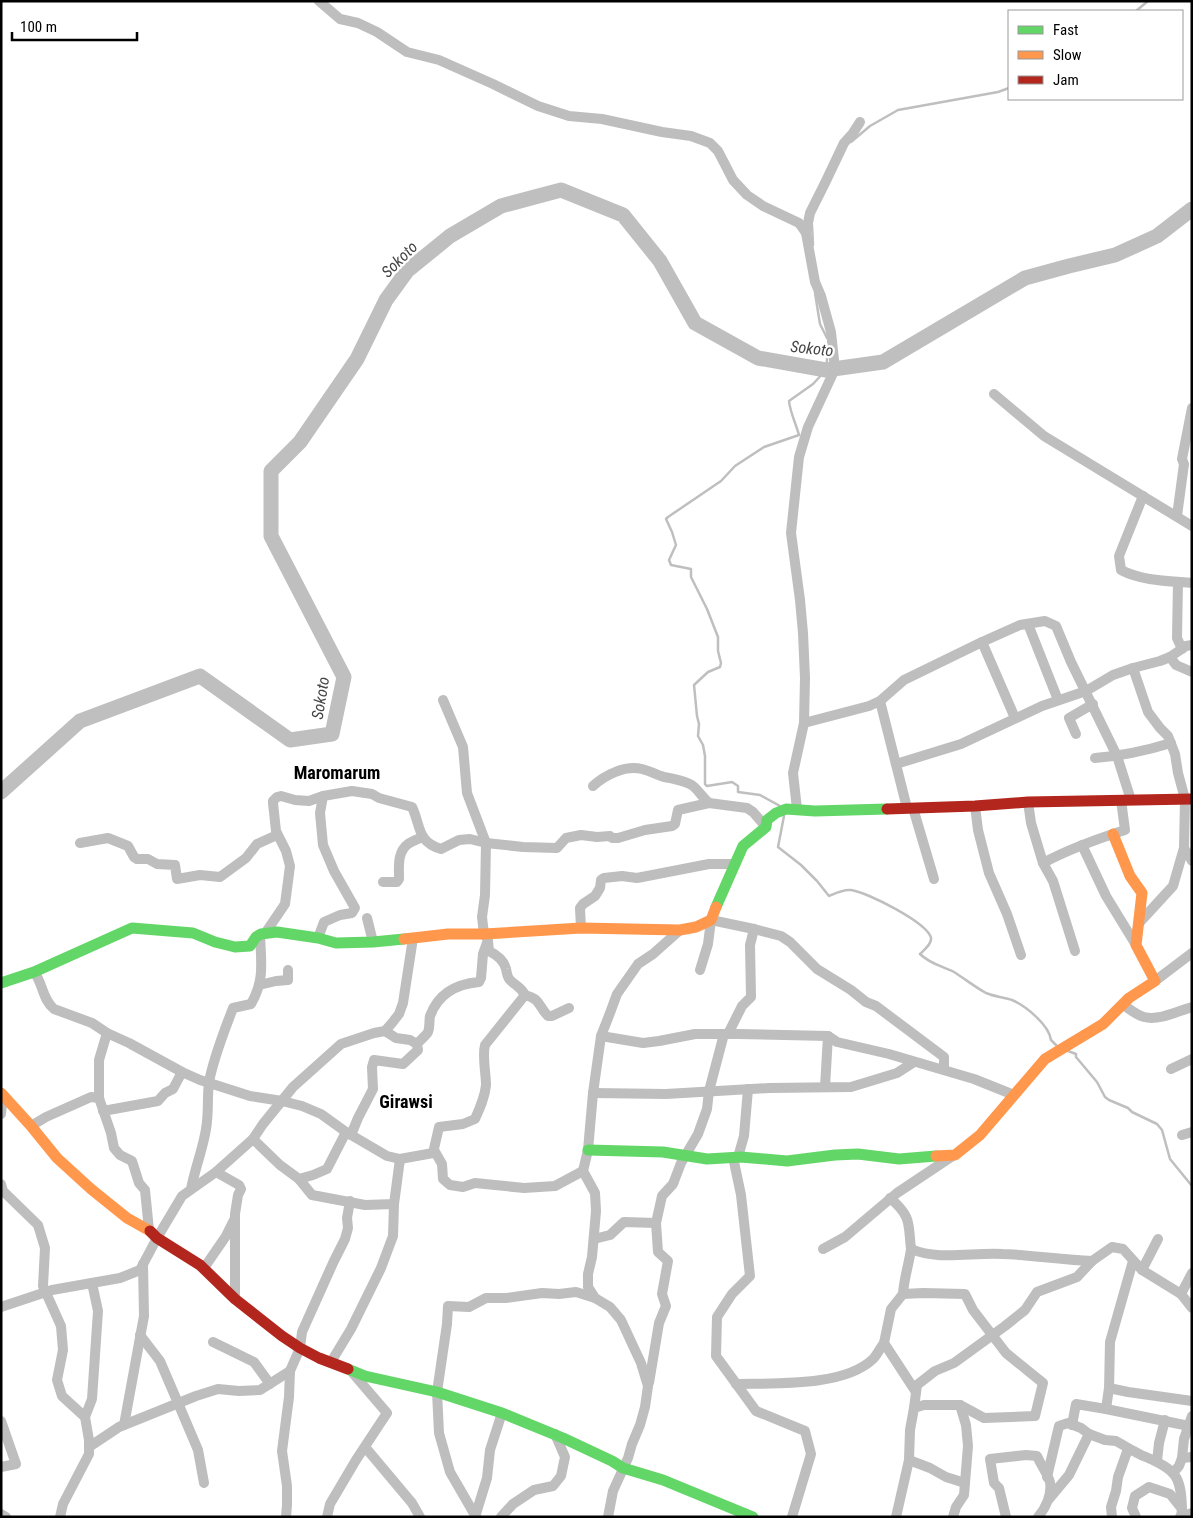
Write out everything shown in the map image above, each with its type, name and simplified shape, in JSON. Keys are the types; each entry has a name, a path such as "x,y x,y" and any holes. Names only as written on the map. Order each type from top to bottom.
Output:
{"street":[{"path":"319,1 340,19 358,23 377,32 407,52 439,60 538,106 569,116 602,119 662,132 691,136 710,142 718,151 733,180 747,195 763,206 799,223 806,233"},
{"path":"786,810 804,723 803,633 791,533 799,457 808,427 835,369 831,332 821,296 814,282 806,233 810,213 825,182 844,143 860,122"},
{"path":"994,394 1044,436 1192,526"},
{"path":"1177,516 1184,464 1182,459 1192,408"},
{"path":"1142,496 1119,556 1121,570 1131,575 1192,583"},
{"path":"1178,582 1177,638 1182,649"},
{"path":"804,723 869,706 880,701 904,680 1020,625 1045,621 1056,626 1071,662 1117,756 1126,800 1125,830 1069,850 1043,863"},
{"path":"1028,624 1058,700"},
{"path":"982,642 1015,718"},
{"path":"896,764 961,744 1015,718 1086,690 1113,675 1170,657 1192,644"},
{"path":"1170,657 1176,665 1192,672"},
{"path":"1132,668 1148,712 1168,736 1171,743 1178,773 1188,799 1189,853 1173,886 1139,923"},
{"path":"443,700 463,747 467,793 486,843 485,895 482,917 489,952 496,954 503,961 510,980 522,990 524,995 537,1000 548,1016 569,1008"},
{"path":"880,701 896,764 934,879"},
{"path":"1076,734 1069,718 1093,704"},
{"path":"1095,758 1140,752 1171,743"},
{"path":"593,786 619,770 639,768 656,775 692,784 702,798 709,803"},
{"path":"1,983 34,972 132,928 193,933 235,948 250,946 263,934 285,904 287,895 290,866 286,851 277,835 273,803 277,797 281,796 309,801 323,796 352,791 364,792 412,807 423,837 429,843 441,849 459,840 470,839 486,843 523,847 557,848 566,838 610,836 618,838 646,830 672,826 678,810 709,803 747,808 766,827"},
{"path":"318,938 324,922 340,915 352,913 355,908 322,845 320,813 323,796"},
{"path":"700,970 708,944 711,920 743,846 766,827 767,820 786,810 1188,799"},
{"path":"1028,802 1031,823 1043,863 1053,881 1060,900 1075,951"},
{"path":"976,806 978,830 989,873 1007,914 1021,955"},
{"path":"1113,834 1130,876 1142,893 1136,945"},
{"path":"80,843 108,838 128,846 137,859 148,859 157,864 175,865 177,879 200,875 220,877 246,858 256,844 277,835"},
{"path":"383,882 397,882 400,879 398,863 400,854 407,844 423,837"},
{"path":"1082,845 1106,896 1155,980"},
{"path":"581,928 580,908 582,904 595,896 600,888 601,880 604,878 622,876 637,878 709,864 734,864"},
{"path":"367,918 373,942"},
{"path":"263,934 277,932 318,938 336,943 373,942 448,934 486,937 581,928 680,930 711,920 781,936 790,942 817,970 851,990 866,1002 876,1006 944,1057 944,1070"},
{"path":"608,1517 613,1491 628,1458 646,1407 660,1323 666,1306 662,1294 668,1261 658,1252 656,1222 662,1196 673,1184 698,1134 707,1109 709,1091 726,1034 742,1006 751,997 750,944 754,929"},
{"path":"595,1298 588,1287 588,1274 594,1239 595,1193 583,1171 588,1150 601,1036 617,994 638,964 653,954 680,930"},
{"path":"191,1189 195,1170 202,1153 207,1127 209,1083 215,1058 233,1008 251,1004 262,977 263,934"},
{"path":"417,1044 428,1032 430,1017 439,998 447,992 472,982 479,982 486,937"},
{"path":"1,1308 46,1292 120,1278 140,1270 153,1234 182,1196 216,1172 253,1139 293,1087 341,1044 385,1030 399,1014 403,1003 413,938"},
{"path":"823,1249 846,1237 890,1198 980,1135 1045,1059 1103,1024 1129,998 1192,953"},
{"path":"259,984 288,980 288,970"},
{"path":"34,972 40,980 46,999 54,1009 92,1023 107,1033 182,1072 209,1083 250,1096 302,1106 321,1114 349,1134 386,1156 400,1158 433,1153 439,1127 463,1124 475,1119 486,1086 484,1051 486,1045 524,995"},
{"path":"1123,1005 1147,1018 1161,1017 1192,1008"},
{"path":"385,1030 396,1038 410,1040 417,1044"},
{"path":"107,1033 99,1060 99,1098 114,1148 120,1155 132,1161 139,1183 145,1190 153,1234"},
{"path":"601,1036 643,1043 659,1042 695,1034 828,1036 837,1042 974,1079 1009,1093 1012,1096"},
{"path":"825,1087 828,1036"},
{"path":"299,1179 313,1176 327,1169 349,1134 373,1089 372,1067 374,1060 403,1064 418,1050 417,1044"},
{"path":"1171,1069 1192,1059"},
{"path":"593,1093 666,1094 748,1089 851,1087 897,1073 914,1062"},
{"path":"102,1111 158,1100 165,1093 173,1089 182,1072"},
{"path":"748,1089 744,1136 736,1157 750,1276 732,1294 717,1317 716,1356 756,1411 805,1431 811,1454 792,1517"},
{"path":"1,1114 2,1094"},
{"path":"2,1094 57,1158 91,1189 126,1218 204,1268 235,1299 300,1348 319,1358 365,1376 437,1392 502,1413 555,1434 623,1468 663,1480 749,1516"},
{"path":"31,1126 46,1117 91,1097 99,1098"},
{"path":"253,1139 280,1166 299,1179 312,1195 365,1205 394,1204"},
{"path":"434,1150 442,1164 443,1179 450,1185 463,1187 475,1183 524,1188 555,1186 583,1171"},
{"path":"588,1150 663,1152 706,1159 736,1157 787,1161 858,1154 899,1159 955,1154"},
{"path":"331,1362 351,1329 381,1268 393,1236 394,1204 400,1158"},
{"path":"216,1172 239,1185 241,1189 238,1195 235,1219 235,1299"},
{"path":"2,1189 38,1225 45,1248 43,1286 61,1326 64,1350 58,1380 62,1396 85,1417"},
{"path":"736,1384 817,1381 853,1372 873,1359 884,1343 891,1309 903,1294 911,1249 909,1222 902,1209 890,1198"},
{"path":"286,1517 287,1486 282,1451 289,1398 290,1371 300,1348 302,1332 345,1238 348,1228 350,1202"},
{"path":"204,1268 235,1219"},
{"path":"594,1239 610,1235 624,1222 656,1222"},
{"path":"1142,1270 1158,1239"},
{"path":"896,1517 909,1460 910,1430 917,1385 935,1371 954,1363 1005,1326 1025,1310 1037,1292 1077,1277 1092,1261 1112,1247 1123,1249 1142,1270 1180,1294 1192,1308"},
{"path":"911,1249 925,1254 946,1256 1000,1254 1092,1261"},
{"path":"907,1268 925,1254"},
{"path":"1106,1408 1109,1390 1110,1342 1134,1261"},
{"path":"124,1425 144,1316 143,1264"},
{"path":"1180,1294 1192,1273"},
{"path":"60,1517 63,1504 89,1454 85,1417 92,1399 98,1311 92,1283"},
{"path":"476,1516 450,1472 440,1433 437,1392 448,1306 469,1306 486,1298 506,1298 542,1293 576,1292 595,1298 610,1307 621,1320 641,1363 648,1386"},
{"path":"903,1294 923,1292 965,1294 973,1310 1006,1353 1043,1382 1035,1416 984,1418 960,1405 924,1404 914,1408"},
{"path":"140,1335 160,1361 178,1402 198,1450 204,1483"},
{"path":"213,1342 254,1362 270,1384"},
{"path":"884,1343 916,1392"},
{"path":"328,1517 330,1504 387,1413 351,1370"},
{"path":"89,1447 124,1425 178,1402 218,1389 260,1390 290,1371"},
{"path":"1109,1390 1109,1388 1192,1401"},
{"path":"1072,1425 1076,1404 1165,1420 1190,1421 1184,1439 1187,1458 1173,1473"},
{"path":"953,1517 956,1507 964,1495 968,1446 966,1425 960,1405"},
{"path":"476,1516 487,1478 490,1450 502,1413"},
{"path":"1157,1461 1165,1420"},
{"path":"1,1421 16,1464 1,1467"},
{"path":"1047,1477 1060,1426 1068,1423 1089,1434 1105,1440 1116,1441 1169,1468 1176,1477 1183,1514"},
{"path":"501,1517 513,1504 534,1490 553,1486 560,1476 565,1457 555,1434"},
{"path":"1038,1517 1044,1511 1049,1499 1069,1475 1089,1434"},
{"path":"365,1447 412,1503 420,1517"},
{"path":"1112,1517 1111,1507 1118,1477 1128,1448 1130,1449"},
{"path":"1006,1517 999,1488 994,1483 990,1459 1026,1455 1037,1456 1050,1482 1049,1499"},
{"path":"909,1460 946,1477 965,1483"},
{"path":"1136,1517 1132,1508 1136,1496 1149,1487 1170,1494 1183,1514"},
{"path":"1,1514 6,1517"}],"waterway":[{"path":"1137,10 1148,1"},
{"path":"851,142 870,126 898,110 998,92 1008,88"},
{"name":"Sokoto","path":"1,792 80,721 200,676 290,740 332,734 344,677 271,536 271,471 300,442 357,359 386,300 407,271 450,236 501,206 561,190 623,215 660,261 695,323 758,358 826,370 883,362 1025,278 1115,255 1157,236 1192,209"},
{"path":"812,225 813,245"},
{"path":"815,293 820,324 827,338"},
{"path":"780,806 760,795 738,792 738,786 732,782 707,786 705,784 705,756 703,745 698,736 699,724 694,685 708,672 720,667 718,637 691,577 691,569 671,565 669,560 676,545 666,519 721,481 735,466 764,447 799,435 789,401 813,384 826,370 828,350"},
{"path":"784,816 778,847 801,865 829,896 845,890 859,892 883,902 909,917 919,924 931,938 929,945 920,954 932,963 954,972 986,993 1012,1000 1024,1007 1041,1022 1051,1040 1057,1046"},
{"path":"1068,1051 1076,1054 1076,1057 1097,1082 1105,1097 1157,1124 1162,1130 1170,1159 1192,1186"}],"traffic: fast":[{"path":"716,907 743,846 766,827 767,820 776,813 786,809 815,811 887,809"},
{"path":"1,983 34,972 132,928 193,933 215,942 235,947 250,946 256,937 261,934 277,932 318,938 336,943 404,939"},
{"path":"588,1150 663,1152 707,1159 741,1157 787,1161 858,1154 899,1159 936,1156"},
{"path":"348,1369 365,1376 437,1392 502,1413 563,1438 623,1468 663,1480 753,1517"}],"traffic: slow":[{"path":"936,1156 955,1155 980,1135 1045,1059 1103,1024 1129,998 1155,981 1136,945 1142,893 1130,876 1113,834"},
{"path":"404,939 448,934 484,934 581,928 680,930 696,927 711,920 716,907"},
{"path":"1,1093 57,1158 127,1218 150,1231"}],"traffic: jam":[{"path":"887,809 1028,802 1192,799"},
{"path":"150,1231 157,1238 200,1265 235,1299 282,1336 319,1358 348,1369"}],"district":[{"name":"Maromarum","path":"337,773"},
{"name":"Girawsi","path":"406,1102"}]}
